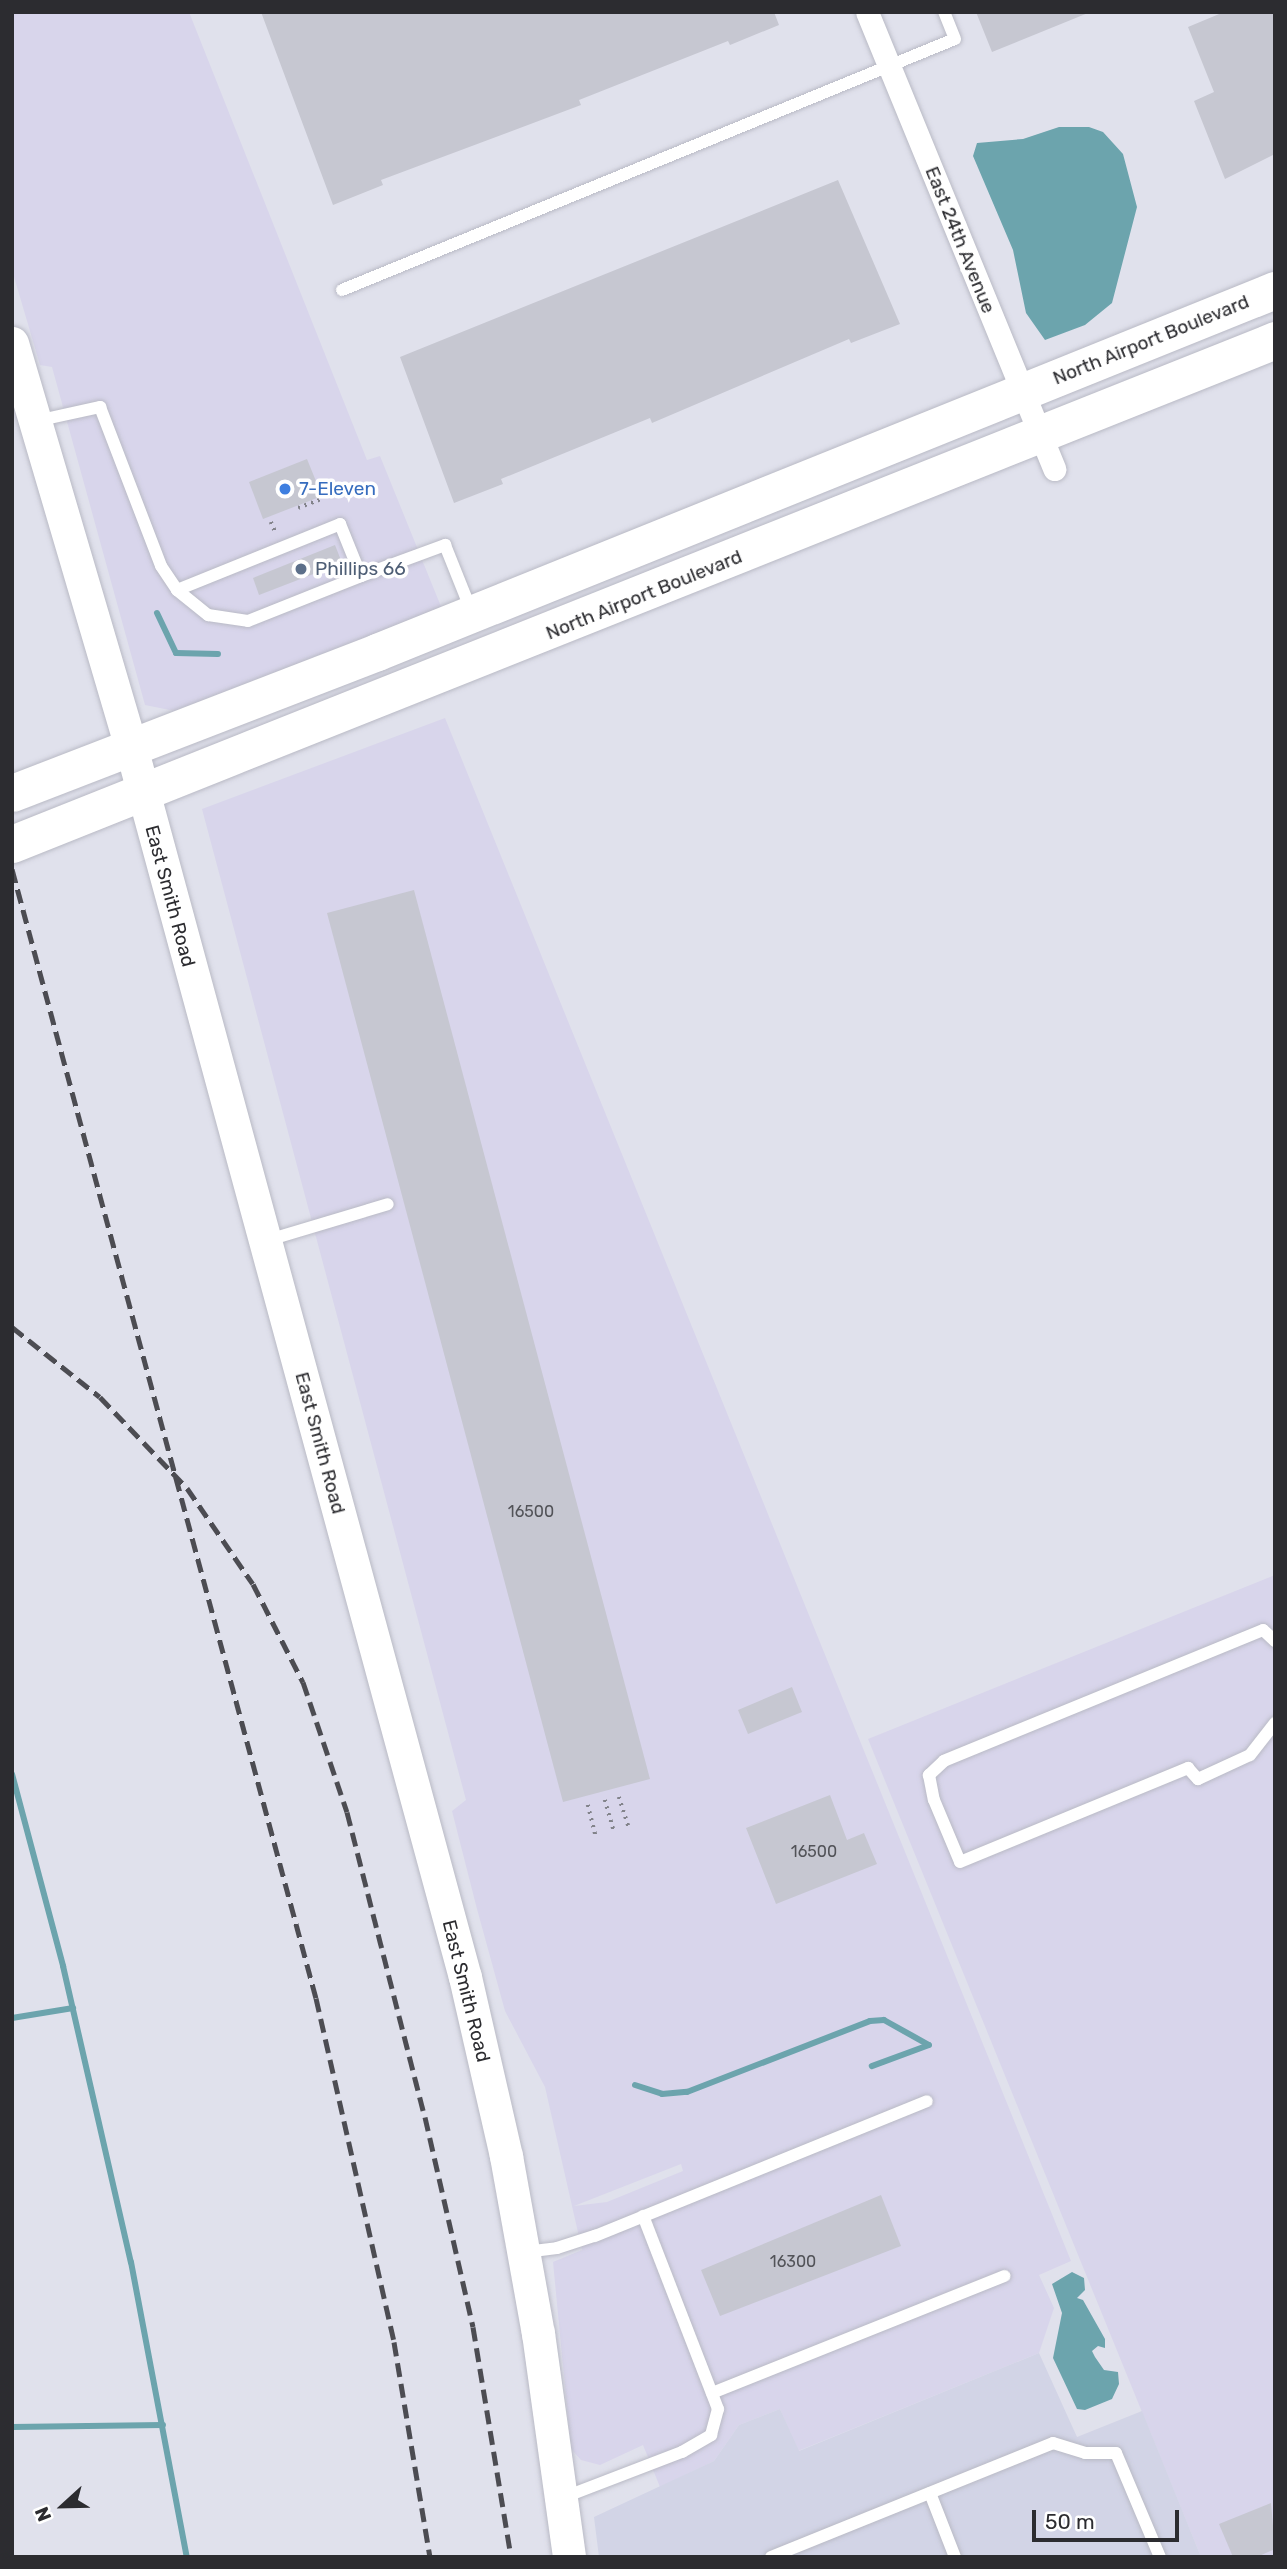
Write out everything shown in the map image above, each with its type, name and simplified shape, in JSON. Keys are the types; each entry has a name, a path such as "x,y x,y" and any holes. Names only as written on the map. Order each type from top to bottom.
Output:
{"main road":[{"name":"North Airport Boulevard","path":"12,793 473,614 1275,290"},
{"name":"North Airport Boulevard","path":"12,844 1275,340"}],"street":[{"name":"East 24th Avenue","path":"867,12 1054,469"},
{"name":"East Smith Road","path":"12,342 131,747 465,1977 523,2252 569,2557"}],"lane":[{"path":"342,290 955,39 944,12"},
{"path":"34,421 100,407 161,566 177,590 208,615 248,621 445,545 473,614"},
{"path":"177,590 340,524 360,576"},
{"path":"264,1241 388,1204"},
{"path":"1275,1641 1264,1630 944,1761 929,1774 934,1800 960,1862 1188,1768 1198,1779 1250,1755 1275,1723"},
{"path":"523,2252 557,2248 643,2216 927,2101"},
{"path":"562,2498 682,2452 710,2435 718,2409 643,2216"},
{"path":"712,2393 1004,2276"},
{"path":"771,2557 1053,2443 1085,2453 1116,2452 1160,2557"},
{"path":"930,2493 955,2557"}],"path":[{"path":"298,508 322,499"},
{"path":"620,1797 629,1828"},
{"path":"605,1800 614,1832"},
{"path":"588,1805 596,1837"}],"shaded area":[{"path":"12,12 189,12 367,460 380,456 442,609 175,711 145,705 52,367 40,365 12,270"},
{"path":"445,718 1071,2261 1039,2275 1054,2308 1039,2353 798,2451 780,2409 739,2425 714,2461 660,2487 643,2445 600,2465 581,2460 571,2449 553,2262 582,2250 545,2087 505,2011 477,1909 452,1811 466,1800 202,809","holes":["681,2164 683,2171 607,2202 574,2206"]},
{"path":"1275,1575 1275,2557 1201,2557 868,1739"},
{"path":"1039,2353 1077,2437 1142,2411 1201,2557 599,2557 594,2517 714,2461 739,2425 780,2409 799,2451"}],"water":[{"path":"1059,127 1089,127 1103,132 1123,154 1137,207 1112,303 1085,325 1045,340 1026,313 1013,250 973,156 977,143 1023,139"},
{"path":"1072,2272 1084,2278 1085,2290 1077,2298 1083,2300 1105,2339 1105,2348 1098,2346 1092,2351 1104,2370 1118,2372 1119,2384 1112,2399 1085,2410 1077,2409 1053,2358 1062,2313 1052,2284"}],"building":[{"path":"261,12 774,12 779,25 730,45 728,41 579,100 581,105 381,180 383,185 333,205"},
{"path":"976,12 1087,12 1088,13 992,52"},
{"path":"1224,12 1275,12 1275,154 1225,179 1194,101 1214,92 1188,27"},
{"path":"838,180 900,324 851,343 849,339 652,423 650,418 501,479 503,484 454,503 400,357"},
{"name":"7-Eleven","path":"307,459 322,496 263,519 249,482"},
{"name":"Phillips 66","path":"335,545 342,563 259,595 253,578"},
{"path":"414,890 650,1779 563,1802 327,913"},
{"path":"792,1687 802,1712 748,1734 738,1710"},
{"path":"830,1795 847,1840 864,1833 877,1864 776,1904 746,1828"},
{"path":"881,2195 901,2246 720,2316 701,2270"},
{"path":"1271,2503 1275,2549 1257,2557 1233,2557 1219,2524"}],"waterway":[{"path":"157,613 176,653 218,654"},
{"path":"12,1774 63,1966 131,2262 187,2557"},
{"path":"12,2018 73,2008"},
{"path":"635,2085 662,2094 687,2092 870,2021 884,2020 929,2045 872,2066"},
{"path":"12,2427 163,2425"}],"railway":[{"path":"12,869 316,1998 394,2342 430,2557"},
{"path":"12,1327 100,1397 187,1488 253,1584 303,1682 347,1812 425,2117 473,2327 511,2557"}],"place":[{"name":"7-Eleven","path":"285,489"},
{"name":"Phillips 66","path":"301,569"}]}
